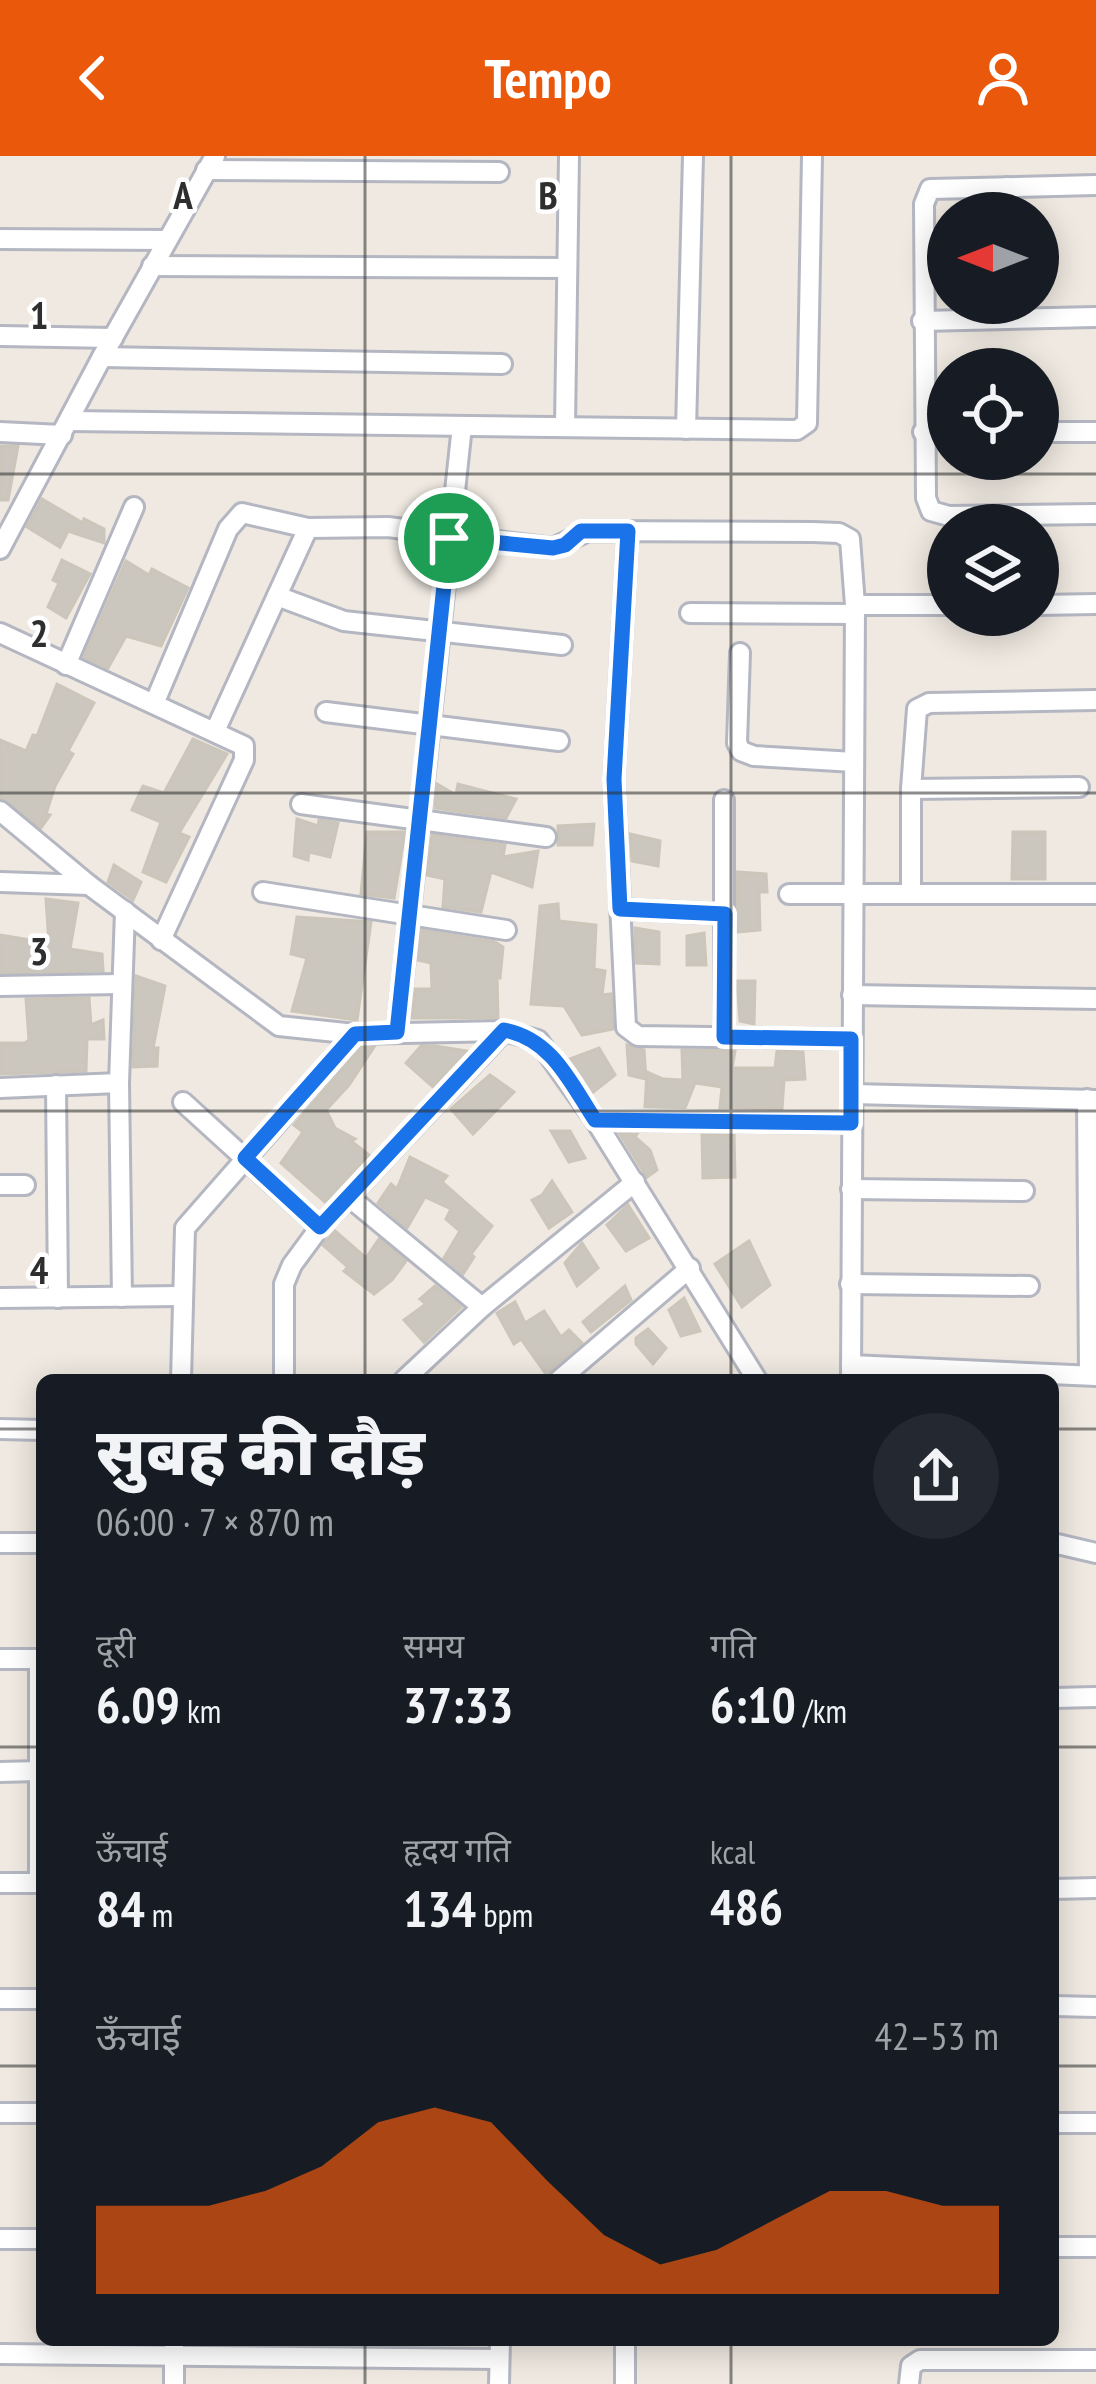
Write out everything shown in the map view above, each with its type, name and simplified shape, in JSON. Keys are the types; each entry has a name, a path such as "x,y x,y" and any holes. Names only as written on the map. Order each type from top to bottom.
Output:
{"street":[{"path":"565,426 568,156"},
{"path":"686,429 693,156"},
{"path":"0,432 462,426 790,431 808,423 812,156"},
{"path":"0,549 210,163 499,172"},
{"path":"1096,185 930,188 923,204 922,321 926,498 932,511 949,516 1096,514"},
{"path":"1006,187 1006,192"},
{"path":"0,239 166,240"},
{"path":"152,266 567,268"},
{"path":"1059,314 1096,317"},
{"path":"922,321 927,320"},
{"path":"0,336 112,338"},
{"path":"102,357 502,364"},
{"path":"397,1032 462,426"},
{"path":"1059,432 1096,432"},
{"path":"66,665 134,507"},
{"path":"154,704 228,529 238,515 250,512 308,528 388,527 553,548 565,545 581,531 839,533 850,539 855,609 851,1373 972,1374"},
{"path":"216,729 308,528"},
{"path":"628,531 614,779 624,1019 631,1033 851,1039"},
{"path":"277,596 344,621 562,645"},
{"path":"1059,605 1096,604"},
{"path":"690,613 927,606"},
{"path":"0,632 244,746 246,754 160,940"},
{"path":"740,653 737,743 741,751 754,756 854,762"},
{"path":"911,894 914,715 922,705 1096,700"},
{"path":"326,712 560,741"},
{"path":"911,789 1079,787"},
{"path":"724,800 724,1037"},
{"path":"301,804 546,837"},
{"path":"0,811 160,940 279,1026 355,1034 504,1030 528,1036 545,1048 690,1268 753,1374"},
{"path":"0,882 89,885"},
{"path":"263,892 506,930"},
{"path":"789,894 1096,894"},
{"path":"620,909 725,914"},
{"path":"122,1297 119,1083 125,911"},
{"path":"0,986 120,984"},
{"path":"852,995 1096,999"},
{"path":"284,1374 284,1284 292,1265 320,1227 504,1030"},
{"path":"181,1374 185,1228 355,1034"},
{"path":"0,1088 119,1083"},
{"path":"56,1085 58,1298"},
{"path":"852,1094 1091,1100 1092,1375 1059,1375"},
{"path":"183,1102 320,1227"},
{"path":"595,1120 851,1123"},
{"path":"410,1374 482,1307 635,1182"},
{"path":"0,1185 25,1185"},
{"path":"851,1190 1024,1191"},
{"path":"349,1197 482,1307"},
{"path":"566,1374 690,1268"},
{"path":"850,1284 1029,1286"},
{"path":"0,1298 182,1296"},
{"path":"0,1429 36,1430"},
{"path":"0,1543 36,1543"},
{"path":"1059,1544 1096,1553"},
{"path":"0,1659 36,1659"},
{"path":"1059,1698 1096,1697"},
{"path":"0,1772 36,1771"},
{"path":"0,1883 36,1883"},
{"path":"1059,1889 1096,1888"},
{"path":"0,1999 36,1999"},
{"path":"1059,2006 1096,2007"},
{"path":"0,2113 36,2113"},
{"path":"1059,2123 1096,2123"},
{"path":"0,2240 36,2239"},
{"path":"1059,2247 1096,2247"},
{"path":"625,2346 625,2384"},
{"path":"174,2348 174,2384"},
{"path":"0,2354 174,2348 500,2349 499,2384"},
{"path":"908,2384 911,2366 920,2360 1096,2360"}],"building":[{"path":"0,446 18,446 8,500 0,500"},
{"path":"42,499 83,523 84,519 104,529 104,543 68,531 60,547 27,527"},
{"path":"62,560 90,574 66,618 48,607 59,583 53,580"},
{"path":"126,561 149,575 152,569 188,588 161,646 126,636 108,668 84,657"},
{"path":"57,684 94,703 68,751 73,754 55,786 46,814 50,815 41,828 0,798 0,740 26,751 33,735 37,736"},
{"path":"193,739 227,754 179,833 189,837 166,882 143,872 161,822 132,810 143,786 164,793"},
{"path":"437,784 456,795 458,784 516,799 506,818 435,808"},
{"path":"297,819 318,826 319,820 338,823 330,857 309,852 308,860 294,856"},
{"path":"594,824 592,845 558,845 558,826"},
{"path":"367,832 405,832 394,898 361,894"},
{"path":"1013,832 1045,832 1045,879 1012,879"},
{"path":"630,834 660,841 658,866 632,861"},
{"path":"432,835 505,845 503,857 538,851 532,887 491,872 481,912 443,907 445,879 427,875"},
{"path":"114,865 141,882 133,900 108,882"},
{"path":"737,872 766,874 767,892 759,892 760,930 737,932"},
{"path":"46,899 78,903 70,949 102,954 103,971 0,973 0,935 49,943"},
{"path":"558,904 559,921 596,925 594,969 605,971 602,995 611,994 613,1029 582,1035 564,1006 531,1004 540,906"},
{"path":"297,917 371,922 357,1020 292,1011 307,958 291,954"},
{"path":"635,928 659,932 659,964 636,963"},
{"path":"421,930 503,947 497,977 498,1018 412,1018 415,989 432,989 431,963 418,960"},
{"path":"704,933 706,965 687,965 687,936"},
{"path":"136,976 165,986 153,1048 158,1048 157,1066 133,1067"},
{"path":"737,981 755,981 754,1024 740,1021"},
{"path":"89,998 91,1025 103,1020 104,1039 87,1039 86,1071 0,1074 0,1043 29,1040 26,999"},
{"path":"627,1045 644,1050 646,1079 629,1075"},
{"path":"421,1046 467,1051 433,1087 406,1063"},
{"path":"361,1047 374,1047 326,1110 335,1128 355,1139 351,1141 369,1155 325,1202 281,1163 303,1132 294,1125"},
{"path":"599,1048 615,1075 592,1093 570,1059"},
{"path":"682,1050 735,1051 732,1068 775,1068 777,1051 803,1052 805,1079 784,1080 782,1109 720,1108 722,1087 695,1083 685,1108 645,1107 647,1072 683,1080"},
{"path":"490,1075 514,1092 473,1134 451,1109"},
{"path":"551,1131 570,1131 585,1158 569,1162"},
{"path":"620,1134 637,1134 657,1170 647,1177"},
{"path":"702,1135 734,1135 735,1177 703,1178"},
{"path":"410,1157 447,1176 442,1182 492,1226 463,1274 444,1258 460,1231 446,1219 451,1209 425,1197 407,1228 378,1203 391,1184 397,1189"},
{"path":"552,1181 572,1212 549,1228 532,1200"},
{"path":"628,1205 649,1238 626,1251 607,1225"},
{"path":"335,1231 366,1258 379,1239 406,1261 374,1294 344,1271 348,1267 323,1245"},
{"path":"749,1241 770,1285 742,1307 715,1264"},
{"path":"582,1243 598,1268 577,1286 565,1263"},
{"path":"435,1286 461,1307 424,1342 404,1320 426,1304 420,1299"},
{"path":"625,1286 631,1300 591,1332 583,1322"},
{"path":"684,1298 700,1331 681,1336 669,1310"},
{"path":"515,1302 525,1323 544,1311 561,1337 569,1330 582,1343 546,1374 521,1339 514,1344 497,1313"},
{"path":"648,1329 666,1348 653,1364 636,1344 636,1338"}],"route":[{"path":"581,531 628,531 614,779 620,909 725,914 724,1037 851,1039 851,1123 595,1120 538,1040 504,1030 320,1227 245,1158 355,1034 397,1032 449,538 553,548 565,545 581,531"}]}
